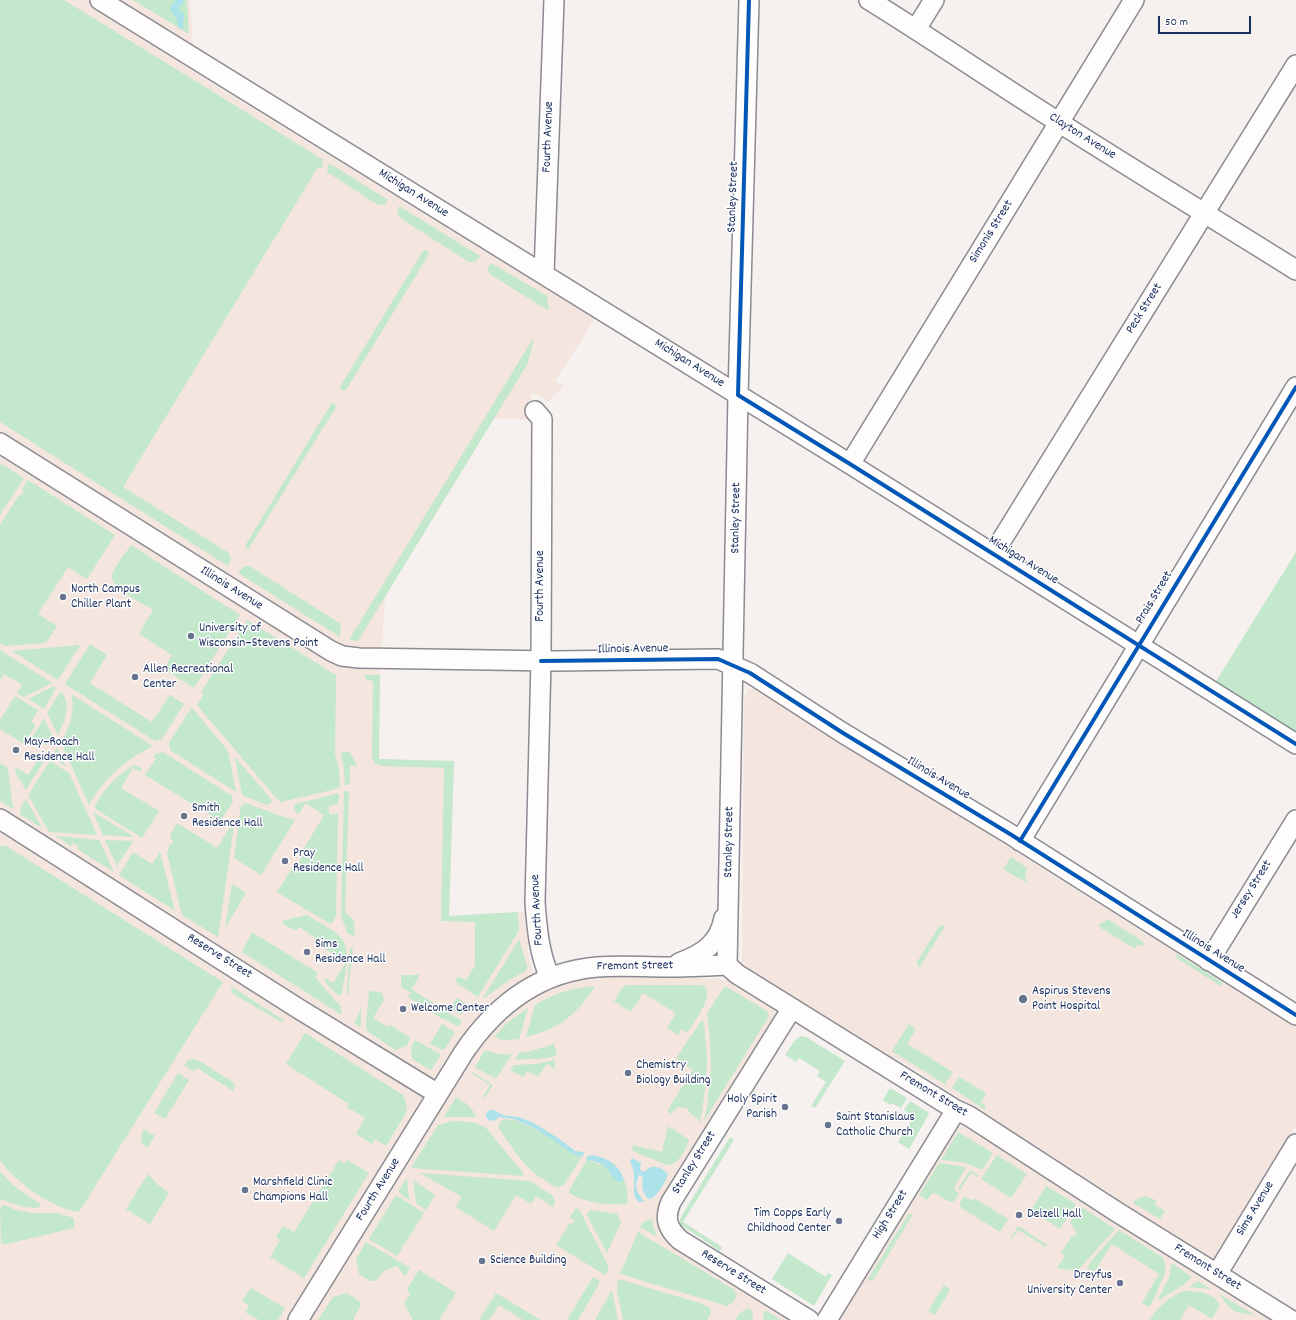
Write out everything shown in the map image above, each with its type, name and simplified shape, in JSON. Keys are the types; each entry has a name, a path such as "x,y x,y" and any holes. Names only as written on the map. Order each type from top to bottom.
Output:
{"street":[{"name":"Michigan Avenue","path":"100,0 850,464 1139,644 1296,744"},
{"name":"Fourth Avenue","path":"544,274 554,0"},
{"name":"Stanley Street","path":"727,965 734,665 738,395 749,0"},
{"name":"Clayton Avenue","path":"869,0 1059,123 1205,212 1296,270"},
{"path":"916,29 934,0"},
{"name":"Simonis Street","path":"850,464 1134,0"},
{"name":"Peck Street","path":"993,554 1296,65"},
{"name":"Prais Street","path":"1020,841 1296,388"},
{"name":"Fourth Avenue","path":"298,1320 475,1036 490,1019 508,1003 536,984 550,978 544,964 538,939 535,902 541,661 542,419 536,411"},
{"name":"Illinois Avenue","path":"0,442 336,654 342,656 359,658 541,661 718,659 734,665 750,673 843,733 1020,841 1296,1016"},
{"name":"Reserve Street","path":"0,819 300,1009 438,1094"},
{"name":"Jersey Street","path":"1209,961 1296,820"},
{"path":"667,967 699,954 708,948 716,939 723,925 729,893"},
{"name":"Fremont Street","path":"550,978 596,967 727,965 737,974 956,1110 969,1116 1291,1320"},
{"name":"Stanley Street","path":"667,1218 667,1210 671,1202 792,1008"},
{"name":"High Street","path":"827,1320 956,1110"},
{"name":"Sims Avenue","path":"1217,1274 1296,1144"},
{"name":"Reserve Street","path":"667,1218 673,1234 680,1240 809,1320"}],"shaded area":[{"name":"University of Wisconsin–Stevens Point","path":"0,0 190,0 193,45 181,64 595,319 555,381 564,386 548,402 537,395 531,394 532,420 494,418 385,596 380,675 378,759 454,761 449,916 525,912 529,958 540,994 570,982 597,977 676,977 720,979 730,981 774,1008 775,1013 771,1024 662,1199 657,1214 661,1231 670,1244 793,1320 0,1320"},
{"name":"Aspirus Stevens Point Hospital","path":"759,688 771,695 1076,890 1296,1027 1296,1126 1214,1259 1209,1259 1117,1201 1111,1194 1017,1134 899,1060 890,1058 748,969 742,961 744,701 747,691"},
{"path":"958,1126 967,1128 1273,1320 837,1320 955,1128"}],"green space":[{"path":"0,0 64,0 322,159 323,164 321,168 318,167 123,487 229,553 231,560 228,566 0,422"},
{"path":"133,0 187,0 189,34"},
{"path":"329,163 388,200 385,204 378,205 327,172"},
{"path":"399,206 480,256 476,261 469,262 400,218 397,212"},
{"path":"426,250 429,254 346,390 341,390 340,387 423,251"},
{"path":"491,263 547,296 549,311 491,275 488,272 488,268"},
{"path":"534,337 528,363 358,641 349,640"},
{"path":"333,403 336,407 247,549 245,546"},
{"path":"0,463 24,478 0,515"},
{"path":"28,480 115,535 87,579 68,567 38,614 57,626 46,643 6,646 0,643 0,525 19,495 22,495 24,492 22,489"},
{"path":"131,545 240,615 194,688 164,669 172,655 139,634 153,610 121,590 113,580 112,575 116,567"},
{"path":"1296,552 1296,733 1215,683"},
{"path":"243,567 251,567 341,624 340,637 238,573"},
{"path":"247,620 336,675 335,754 339,769 340,788 281,802 197,705 204,694 201,692"},
{"path":"90,644 107,655 90,683 152,722 170,695 184,704 162,739 155,741 65,684"},
{"path":"80,645 58,680 12,651"},
{"path":"0,650 52,683 24,697 17,693 22,685 4,674 0,680"},
{"path":"364,675 380,675 379,759 454,761 449,916 518,912 519,930 478,997 458,984 456,981 456,978 458,977 466,980 475,966 475,922 441,921 444,768 382,766 374,763 372,756 373,681 367,680"},
{"path":"54,686 56,688 44,709 28,699"},
{"path":"61,691 67,707 65,719 58,735 47,713"},
{"path":"71,694 153,746 134,757 108,778 89,805 61,742 71,719 73,706"},
{"path":"15,696 38,710 31,722 36,725 24,744 0,729 0,720"},
{"path":"191,708 228,751 236,792 170,750 169,743"},
{"path":"44,718 55,742 54,744 51,742 46,745 32,738"},
{"path":"57,747 66,767 52,757"},
{"path":"163,752 232,796 233,802 220,821 145,775 156,759 153,757 155,754"},
{"path":"341,752 350,752 357,766 350,766 350,784 345,785 343,763"},
{"path":"41,755 46,758 26,790 16,774 15,769 17,768 28,775"},
{"path":"235,757 272,800 270,804 267,805 242,795"},
{"path":"50,761 69,773 97,835 49,832 28,795"},
{"path":"0,764 4,765 8,769 13,809 0,801"},
{"path":"135,765 142,769 140,772 133,768 121,788 159,811 142,838 94,808 101,795 111,783"},
{"path":"344,791 349,791 345,912 354,920 355,936 348,934 341,916"},
{"path":"339,793 338,804 329,806 329,814 338,814 336,916 330,924 277,892 291,870 294,871 305,852 303,850 324,815 306,803 298,815 294,806 296,804"},
{"path":"26,799 42,828 21,815 20,809"},
{"path":"246,803 295,820 261,875 234,858 241,806"},
{"path":"93,812 134,837 103,835"},
{"path":"227,822 234,826 218,937 182,915 167,853 169,846 173,843 170,835 177,823 217,848 230,827 226,825"},
{"path":"56,836 99,840 114,872 77,849 78,846 73,843 71,846"},
{"path":"105,840 133,841 117,866"},
{"path":"0,846 6,846 223,982 79,1212 57,1205 35,1193 16,1178 0,1161"},
{"path":"133,852 152,864 160,852 175,911 119,875"},
{"path":"1011,857 1027,868 1025,876 1027,883 1003,869"},
{"path":"232,884 246,893 225,928"},
{"path":"307,915 334,932 345,943 347,964 341,995 337,995 324,981 326,978 333,983 346,962 314,942 316,938 299,927 296,931 282,923 284,920"},
{"path":"1107,919 1144,942 1142,946 1137,945 1135,949 1098,925"},
{"path":"941,925 945,926 919,968 917,962"},
{"path":"252,932 318,973 315,977 341,1007 342,1015 242,952"},
{"path":"519,939 527,966 526,971 509,980 483,999 483,998"},
{"path":"350,948 353,948 348,994 346,994 347,988"},
{"path":"1177,954 1223,983 1221,986 1175,957"},
{"path":"401,975 420,975 411,989 462,1021 458,1027 445,1019 444,1020 408,997 411,993 401,987"},
{"path":"626,985 702,985 706,987 707,998 698,1017 687,1033 682,1029 678,1035 667,1028 676,1013 643,993 631,1012 614,1001"},
{"path":"595,986 574,1013 558,1025 526,1037 535,1005 549,997 564,992"},
{"path":"725,986 767,1011 769,1016 704,1121 711,1069 707,1013"},
{"path":"232,987 285,1021 281,1022 232,993"},
{"path":"369,991 382,992 384,1000 373,1018 388,1027 390,1025 411,1038 406,1046 395,1050 367,1031 366,1025"},
{"path":"457,998 472,1007 468,1012 464,1010 461,1015 450,1008"},
{"path":"361,1005 360,1027 354,1023 359,1014"},
{"path":"528,1008 519,1039 503,1040 494,1037 507,1023"},
{"path":"703,1020 707,1058 705,1091 700,1123 687,1108 679,1107 673,1111 672,1114 667,1111 693,1070 676,1059 691,1035"},
{"path":"442,1024 455,1032 443,1050 430,1044"},
{"path":"909,1024 916,1029 907,1044 953,1072 945,1084 892,1051"},
{"path":"305,1033 403,1095 407,1111 386,1146 375,1139 372,1144 356,1134 365,1118 347,1107 349,1104 286,1064"},
{"path":"801,1036 806,1037 845,1061 815,1108 811,1106 826,1082 817,1076 820,1071 799,1058 796,1062 785,1055 795,1040"},
{"path":"415,1040 440,1054 431,1070 412,1059 411,1048"},
{"path":"554,1044 557,1055 552,1057 514,1060 519,1053"},
{"path":"485,1050 498,1054 512,1054 496,1079 475,1067"},
{"path":"193,1059 198,1060 234,1083 235,1086 233,1091 197,1068 194,1071 184,1066 187,1061"},
{"path":"555,1060 555,1069 547,1064 538,1077 527,1071 523,1077 510,1070 514,1065 536,1064"},
{"path":"472,1072 493,1085 485,1098 483,1096 490,1085 471,1073"},
{"path":"178,1073 189,1080 165,1119 154,1113"},
{"path":"959,1077 986,1093 981,1102 986,1106 985,1110 952,1088"},
{"path":"890,1088 907,1098 901,1108 891,1103 890,1105 883,1100"},
{"path":"456,1097 470,1107 476,1115 475,1117 444,1117"},
{"path":"910,1101 929,1114 909,1149 898,1142 913,1118 904,1110"},
{"path":"505,1119 526,1125 553,1139 571,1152 582,1156 563,1185 560,1187 555,1187 534,1173 526,1165 498,1127 500,1122"},
{"path":"453,1121 476,1123 486,1128 524,1174 523,1176 411,1168 438,1125"},
{"path":"668,1126 689,1141 681,1157 675,1163 667,1165 633,1151 632,1145 662,1152"},
{"path":"144,1129 155,1136 147,1148 141,1139"},
{"path":"958,1132 993,1153 983,1169 962,1162 941,1160"},
{"path":"730,1137 734,1140 683,1222 722,1247 720,1251 681,1225 680,1220"},
{"path":"997,1155 1027,1174 1011,1198 981,1179"},
{"path":"339,1160 345,1164 347,1160 369,1173 304,1278 270,1257 280,1240 276,1237 283,1226 294,1232"},
{"path":"587,1160 604,1166 620,1182 624,1180 627,1192 627,1204 597,1203 582,1199 569,1193"},
{"path":"939,1163 966,1168 954,1187 959,1194 954,1201 950,1202 935,1193 931,1194 927,1200 919,1195"},
{"path":"970,1170 979,1175 978,1177 971,1173 960,1190 958,1189"},
{"path":"0,1171 13,1185 40,1204 40,1207 25,1207 0,1199"},
{"path":"420,1173 530,1181 552,1195 555,1201 553,1207 536,1196 531,1204 516,1195 494,1231 456,1207 462,1197"},
{"path":"148,1174 158,1185 169,1193 150,1224 126,1209"},
{"path":"407,1177 409,1200 398,1192"},
{"path":"413,1180 435,1195 426,1210 416,1203"},
{"path":"1046,1186 1076,1204 1060,1229 1031,1210"},
{"path":"396,1195 424,1213 397,1256 369,1239"},
{"path":"964,1196 972,1201 974,1198 1008,1219 1000,1232 960,1207 960,1203"},
{"path":"1146,1196 1157,1201 1155,1205 1165,1211 1160,1219 1133,1203 1136,1199"},
{"path":"4,1205 16,1210 31,1213 57,1213 74,1218 74,1228 7,1244 1,1243 0,1208"},
{"path":"1080,1206 1115,1229 1079,1269 1070,1270 1057,1268 1065,1256 1061,1253 1072,1236 1074,1237 1077,1233 1070,1222"},
{"path":"576,1208 579,1209 609,1268 605,1275 556,1245 570,1223 573,1224 575,1221 570,1217"},
{"path":"591,1210 617,1214 621,1222 607,1253 587,1215 587,1213"},
{"path":"909,1213 912,1216 873,1280 870,1281 868,1279"},
{"path":"652,1219 657,1236 640,1227 644,1221"},
{"path":"1018,1226 1047,1245 1046,1247 1018,1230 1012,1239 1011,1238"},
{"path":"1119,1230 1162,1257 1165,1268 1164,1276 1150,1307 1142,1303 1159,1274 1112,1244 1094,1272 1087,1268 1092,1260"},
{"path":"638,1232 733,1289 737,1294 735,1299 727,1306 620,1274"},
{"path":"366,1242 410,1268 405,1277 397,1266 383,1271 376,1281 371,1281 359,1274 356,1259"},
{"path":"788,1253 826,1277 828,1273 832,1275 814,1306 772,1279"},
{"path":"1173,1264 1192,1277 1185,1284 1157,1301 1169,1278 1171,1265"},
{"path":"419,1270 456,1293 439,1320 413,1320 404,1303 410,1294 407,1289"},
{"path":"593,1277 599,1281 599,1284 578,1320 567,1320"},
{"path":"618,1280 703,1304 710,1308 711,1312 707,1320 623,1320 617,1290"},
{"path":"1198,1281 1211,1289 1189,1287"},
{"path":"944,1285 950,1290 935,1315 928,1311"},
{"path":"251,1288 285,1308 278,1320 259,1320 245,1312 249,1306 242,1301"},
{"path":"612,1290 618,1320 595,1320"},
{"path":"1183,1291 1204,1293 1213,1297 1220,1305 1212,1319 1189,1305 1180,1320 1150,1320 1164,1303"},
{"path":"347,1293 359,1301 361,1305 354,1317 354,1320 318,1320 333,1297"},
{"path":"496,1293 541,1320 523,1320 499,1305 489,1320 479,1320"},
{"path":"1219,1294 1255,1315 1233,1310"},
{"path":"748,1308 752,1311 753,1320 735,1320 741,1312"},
{"path":"767,1311 781,1320 763,1320 764,1312"}],"water":[{"path":"175,0 183,0 183,3 178,8 184,15 183,30 178,27 177,19 170,10"},
{"path":"489,1110 493,1110 503,1115 519,1117 534,1123 575,1151 583,1152 583,1156 571,1153 552,1139 530,1126 513,1119 498,1117 496,1120 490,1121 486,1117"},
{"path":"593,1155 608,1160 616,1166 624,1180 620,1182 617,1181 603,1165 587,1160 586,1158 588,1156"},
{"path":"632,1158 641,1163 640,1170 644,1172 651,1167 657,1167 668,1174 656,1195 650,1199 648,1199 643,1191 643,1177 639,1175 636,1186 644,1201 641,1202 638,1202 634,1193 634,1173 630,1161"}],"cycle path":[{"path":"749,0 738,395 1296,744"},
{"path":"1020,841 1296,387"},
{"path":"541,661 718,659 750,673 843,733 1010,834 1296,1015"}],"place":[{"name":"North Campus Chiller Plant","path":"63,597"},
{"name":"University of Wisconsin–Stevens Point","path":"191,636"},
{"name":"Allen Recreational Center","path":"135,677"},
{"name":"May–Roach Residence Hall","path":"16,750"},
{"name":"Smith Residence Hall","path":"184,816"},
{"name":"Pray Residence Hall","path":"285,861"},
{"name":"Sims Residence Hall","path":"307,952"},
{"name":"Aspirus Stevens Point Hospital","path":"1023,999"},
{"name":"Welcome Center","path":"403,1009"},
{"name":"Chemistry Biology Building","path":"628,1073"},
{"name":"Holy Spirit Parish","path":"785,1107"},
{"name":"Saint Stanislaus Catholic Church","path":"828,1125"},
{"name":"Marshfield Clinic Champions Hall","path":"245,1190"},
{"name":"Delzell Hall","path":"1019,1215"},
{"name":"Tim Copps Early Childhood Center","path":"839,1221"},
{"name":"Science Building","path":"482,1261"},
{"name":"Dreyfus University Center","path":"1120,1283"}]}
